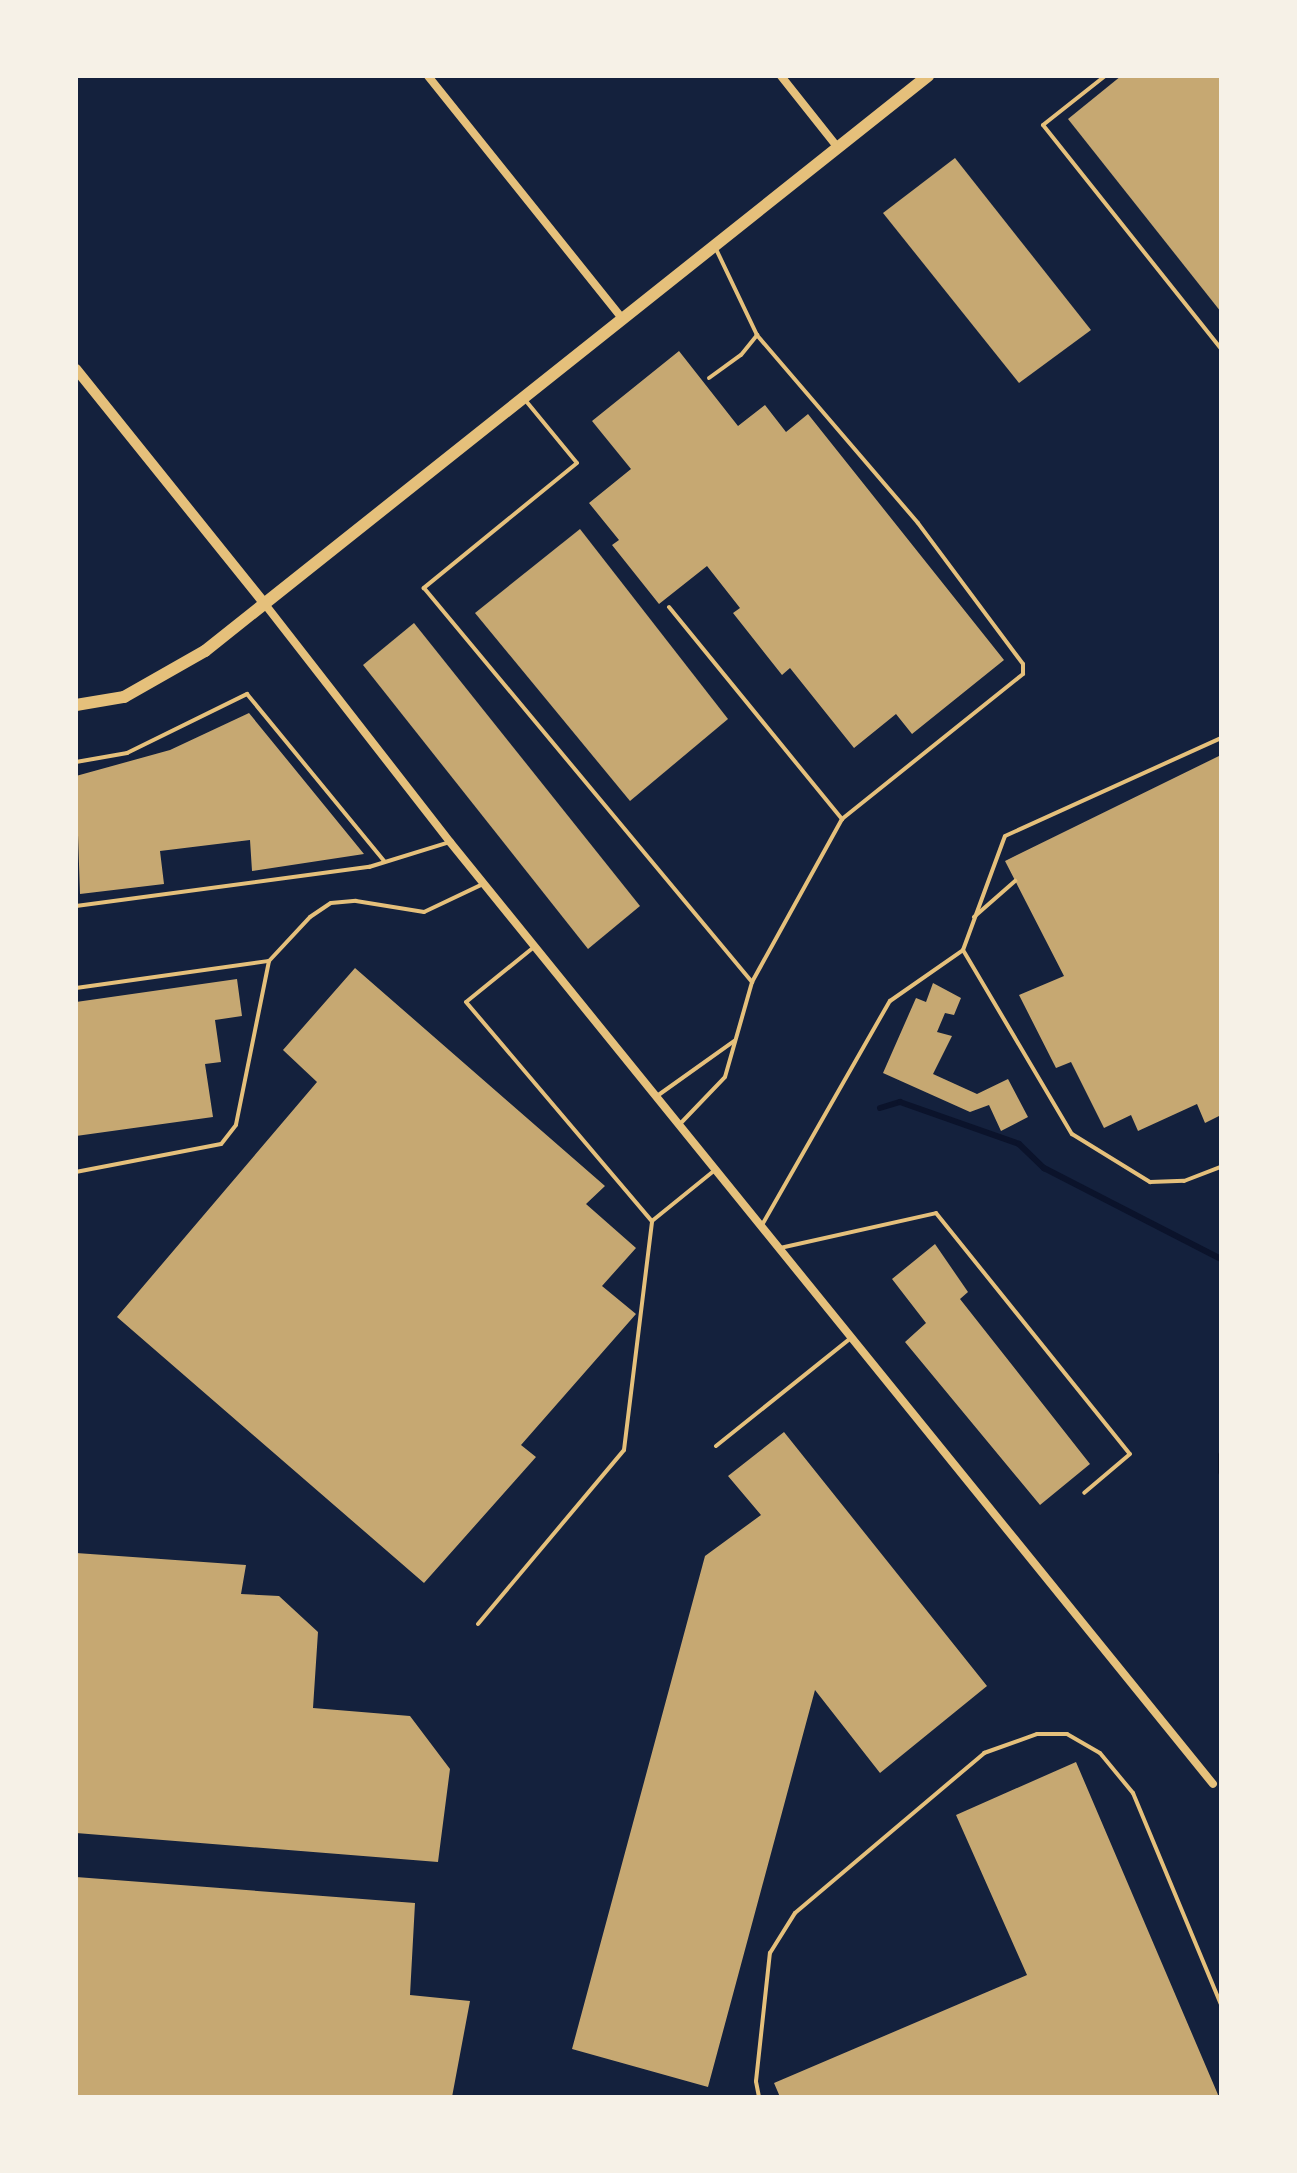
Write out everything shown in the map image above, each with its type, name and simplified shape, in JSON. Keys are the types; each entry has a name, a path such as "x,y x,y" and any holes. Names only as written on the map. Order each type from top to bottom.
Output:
{"main road":[{"path":"76,705 124,697 205,651 928,76"}],"street":[{"path":"428,76 622,318"},
{"path":"781,76 838,148"},
{"path":"76,369 534,947 1213,1784"}],"lane":[{"path":"1105,76 1043,125 1221,349"},
{"path":"679,1125 725,1077 752,982 842,819 1023,674 1023,664 918,523 757,335 714,245"},
{"path":"709,378 741,355 757,335"},
{"path":"523,397 577,463 424,588 752,982"},
{"path":"669,607 842,819"},
{"path":"76,762 127,753 247,694 385,862"},
{"path":"760,1227 890,1001 963,950 972,918 1005,836 1221,738"},
{"path":"76,906 385,862 450,842"},
{"path":"972,918 1015,881"},
{"path":"76,1172 221,1144 236,1125 269,961 310,917 331,903 356,901 424,912 448,905 483,883"},
{"path":"534,947 466,1002 652,1221"},
{"path":"963,950 1072,1134 1150,1182 1184,1181 1221,1167"},
{"path":"76,988 269,961"},
{"path":"656,1097 736,1039"},
{"path":"478,1624 624,1450 652,1221 715,1170"},
{"path":"778,1248 936,1213 1130,1454 1084,1493"},
{"path":"716,1446 851,1338"},
{"path":"759,2097 756,2081 770,1953 795,1913 984,1753 1037,1734 1067,1734 1100,1753 1133,1793 1221,2004"}],"building":[{"path":"1121,76 1221,76 1221,312 1068,119"},
{"path":"955,158 1091,330 1019,383 883,213"},
{"path":"679,351 738,426 765,405 786,432 808,414 1004,660 912,734 896,714 854,748 790,668 782,675 733,613 740,608 707,566 659,604 612,545 619,540 589,503 631,469 592,421"},
{"path":"580,529 728,719 630,801 475,613"},
{"path":"414,623 640,906 588,949 363,665"},
{"path":"249,713 364,854 252,871 250,840 160,851 164,884 80,894 76,776 170,750"},
{"path":"1221,755 1221,1115 1205,1123 1197,1104 1138,1131 1131,1115 1104,1128 1071,1062 1056,1068 1019,995 1064,976 1005,861"},
{"path":"355,968 605,1186 586,1204 636,1248 602,1286 636,1314 521,1445 536,1457 424,1583 117,1317 317,1082 283,1050"},
{"path":"237,979 242,1016 215,1020 221,1062 205,1064 213,1117 76,1136 76,1002"},
{"path":"933,983 961,998 954,1015 945,1013 937,1032 952,1036 933,1074 977,1094 1008,1079 1028,1117 1001,1131 989,1105 970,1112 883,1073 916,998 926,1002"},
{"path":"935,1244 968,1292 960,1299 1090,1464 1040,1505 905,1342 926,1323 892,1279"},
{"path":"784,1432 987,1686 880,1773 815,1690 708,2087 572,2049 705,1556 761,1515 728,1476"},
{"path":"76,1553 246,1565 241,1594 279,1596 318,1632 313,1708 410,1716 450,1769 438,1862 76,1833"},
{"path":"1076,1762 1219,2097 780,2097 774,2083 1027,1975 956,1815"},
{"path":"76,1877 415,1903 410,1995 470,2001 452,2097 76,2097"}],"waterway":[{"path":"880,1108 900,1102 1019,1144 1044,1168 1221,1259"},
{"path":"1221,1455 1221,1472"}]}
